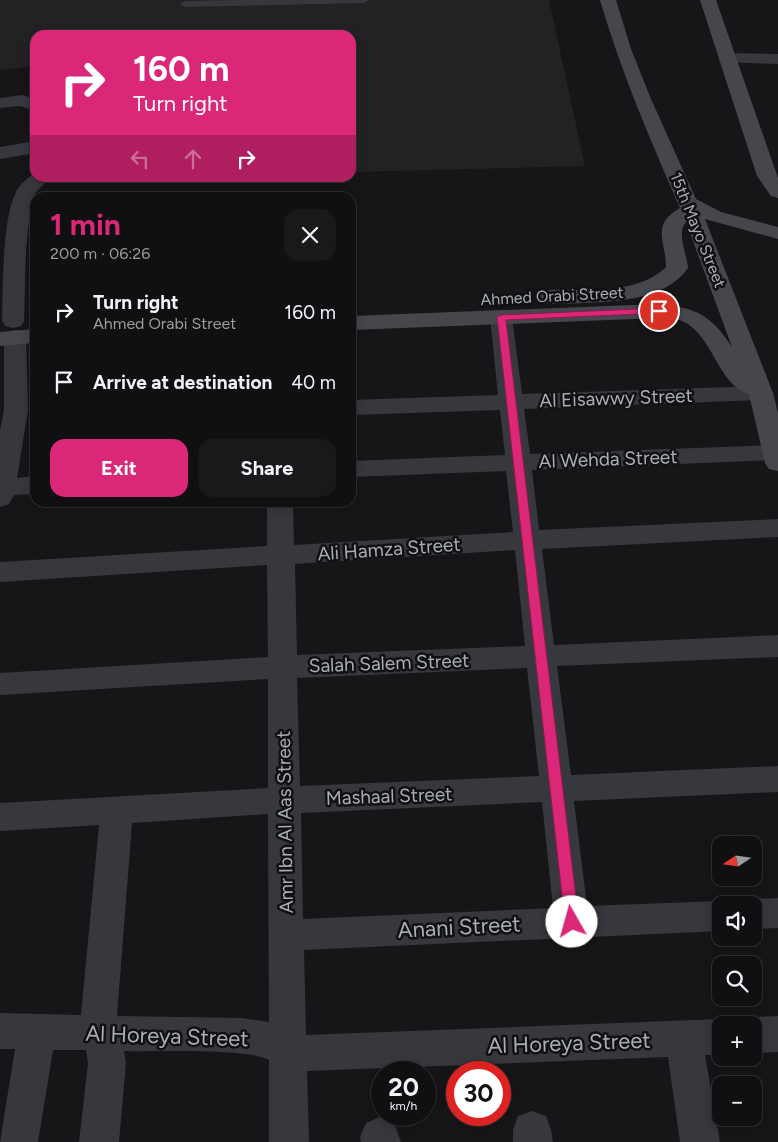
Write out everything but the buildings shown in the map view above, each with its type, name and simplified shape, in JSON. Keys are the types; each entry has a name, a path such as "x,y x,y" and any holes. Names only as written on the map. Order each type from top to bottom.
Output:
{"main road":[{"name":"15th Mayo Street","path":"608,0 623,49 642,99 712,261 761,393 777,457"},
{"path":"708,0 767,176 778,192"},
{"path":"689,206 714,216 778,232"},
{"name":"Ahmed Orabi Street","path":"356,306 612,293 653,286 665,280 677,268 670,229 689,206"},
{"name":"Ahmed Orabi Street","path":"356,323 659,311 681,313 706,326 737,374 747,384 761,393"}],"street":[{"path":"728,58 778,59"},
{"path":"0,103 22,100 30,104"},
{"path":"0,153 30,148"},
{"path":"30,486 1,493 25,410 8,249 10,215 23,195 36,182"},
{"path":"501,317 572,922"},
{"name":"Al Eisawwy Street","path":"356,408 761,393"},
{"name":"Al Wehda Street","path":"356,469 518,462 777,457"},
{"name":"Amr Ibn Al Aas Street","path":"280,507 289,1142"},
{"name":"Ali Hamza Street","path":"0,572 527,540 778,528"},
{"name":"Salah Salem Street","path":"0,684 282,667 778,646"},
{"name":"Mashaal Street","path":"0,816 284,800 778,779"},
{"path":"99,1142 107,1063 99,1016 117,809"},
{"path":"762,914 778,913"},
{"name":"Anani Street","path":"286,935 712,916"},
{"name":"Al Horeya Street","path":"0,1031 242,1036 270,1040 288,1051 314,1054 712,1037"},
{"path":"18,1142 37,1032"},
{"path":"762,1035 778,1034"},
{"path":"684,1038 700,1142"}],"lane":[{"path":"185,4 364,0"}],"shaded area":[{"path":"0,0 549,0 585,166 356,172 356,30 30,30 30,67 0,70"}],"route":[{"path":"572,922 501,317 659,311"}]}
